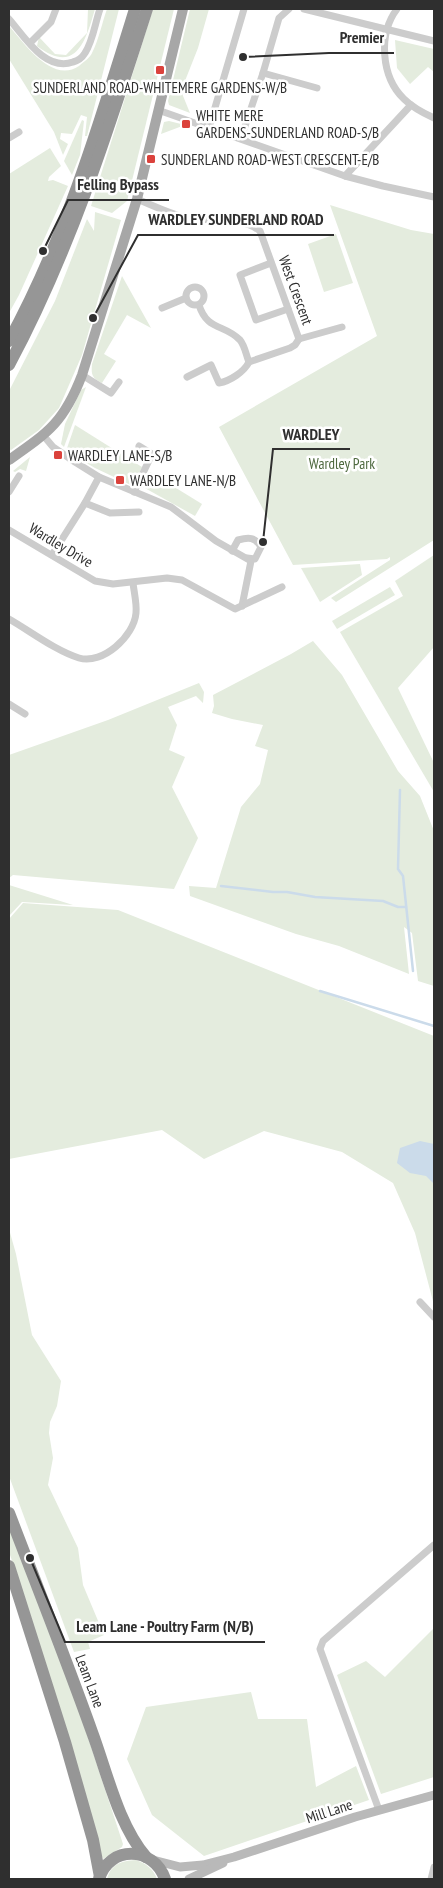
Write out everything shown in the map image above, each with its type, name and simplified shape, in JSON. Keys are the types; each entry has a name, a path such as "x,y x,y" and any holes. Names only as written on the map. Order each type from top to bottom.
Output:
{"highway":[{"path":"113,79 127,9"},
{"path":"9,341 32,296 66,217 135,9"},
{"path":"9,365 44,295 69,238 114,112 146,9"},
{"name":"Leam Lane","path":"9,1513 132,1839 161,1870 165,1879"},
{"path":"9,1566 65,1742 93,1840 100,1878"},
{"path":"100,1878 106,1865 117,1857 134,1854 148,1858"}],"main road":[{"path":"9,460 54,426 67,409 82,375 137,199 183,9"},
{"path":"9,454 20,452"},
{"name":"Mill Lane","path":"148,1858 173,1866 203,1865 234,1857 379,1810 434,1795"},
{"name":"Mill Lane","path":"189,1879 234,1857"}],"street":[{"path":"30,43 51,22 56,9"},
{"path":"9,19 41,54 53,62 68,64 82,57 88,48 100,9"},
{"path":"209,128 244,9"},
{"path":"241,138 279,18 289,9"},
{"path":"304,9 434,41"},
{"path":"397,9 386,30 384,56 391,80 403,98 418,111 434,118"},
{"path":"263,73 317,88"},
{"path":"345,176 411,105"},
{"path":"158,110 345,176 434,197"},
{"path":"9,138 19,132"},
{"name":"West Crescent","path":"137,199 185,217 244,224 254,226 260,231 299,339"},
{"path":"271,263 240,275 256,320 288,309"},
{"path":"162,308 186,298 193,287 199,288 204,293 199,305 202,315 208,321 237,337 242,342 249,362"},
{"path":"186,298 191,304 199,305"},
{"name":"West Crescent","path":"187,377 211,365 219,383 227,381 247,366 249,362 295,346 299,339 342,327"},
{"path":"82,375 111,393 119,382"},
{"path":"43,435 53,447 99,477 171,507 216,542 251,561 242,606"},
{"path":"134,492 152,454 139,446"},
{"path":"9,492 19,476"},
{"path":"52,555 99,477"},
{"path":"85,503 110,513 139,512"},
{"name":"Wardley Drive","path":"9,530 95,581 113,584 167,578 182,580 235,609 242,606"},
{"path":"232,551 238,540 248,537 257,540 261,547 258,554 255,558 246,558"},
{"path":"9,619 80,659 95,658 112,651 127,635 136,614 132,583"},
{"path":"242,606 282,587"},
{"path":"9,704 25,714"},
{"path":"420,1302 434,1317"},
{"path":"379,1810 320,1650 323,1641 434,1545"},
{"path":"431,1879 434,1867"}],"green space":[{"path":"88,9 95,9 88,32 77,50 70,56 61,57 50,54 37,46 39,37 55,54 66,55 87,33"},
{"path":"107,9 119,9 87,136 85,136 87,117 81,115 72,134 61,133 60,139 68,144 63,155 54,132 9,59 9,26 31,51 49,66 59,70 69,70 79,66 91,55"},
{"path":"153,9 174,9 127,201 112,213 91,206"},
{"path":"190,9 209,9 198,48 181,91 190,113 169,105 168,101"},
{"path":"395,40 434,49 434,72 428,67 410,84 397,68"},
{"path":"82,120 84,121 80,155 72,175 64,161"},
{"path":"169,121 185,125 161,134 164,122"},
{"path":"50,148 61,166 49,177 48,181 53,180 68,186 9,313 9,174"},
{"name":"Wardley Park","path":"330,205 411,230 434,234 434,540 336,602 331,598 390,560 390,557 387,559 293,565 219,427 377,336"},
{"path":"95,212 121,220 82,355 59,408 39,430 11,450 9,449 9,391 55,301 87,219 94,231"},
{"path":"336,234 353,283 324,292 308,244"},
{"path":"122,276 151,328 127,315 104,354 116,361 102,383 93,376 92,364"},
{"path":"86,387 64,447 61,444 65,424 81,390"},
{"path":"75,425 142,467 133,486 95,468 66,451"},
{"path":"30,457 26,471 20,469 15,472 13,471"},
{"path":"150,472 202,504 195,516 143,487"},
{"path":"434,555 434,647 398,688 434,763 434,792 340,632 403,596 395,581"},
{"path":"360,564 362,575 320,602 301,568"},
{"path":"390,587 395,595 337,629 332,621"},
{"path":"313,641 342,675 398,771 420,796 434,831 434,986 418,981 412,933 404,927 409,974 339,946 296,934 190,896 189,886 216,888 241,807 260,784 268,750 255,746 263,725 212,713 214,706 213,695"},
{"path":"199,683 204,692 203,703 196,696 168,707 177,725 169,750 185,757 172,787 198,838 174,889 13,875 9,878 9,755 108,720"},
{"path":"9,885 73,905 22,902 9,916"},
{"path":"23,903 118,910 434,1036 434,1305 415,1233 393,1183 342,1152 264,1131 204,1159 162,1130 9,1159 9,919"},
{"path":"9,1229 16,1254 32,1335 61,1381 57,1406 50,1422 49,1433 53,1458 48,1485 78,1548 83,1585 104,1635 88,1642 90,1649 74,1652 9,1476"},
{"path":"9,1525 78,1707 123,1844 122,1847 103,1859 25,1599 9,1552"},
{"path":"434,1628 434,1777 381,1794 337,1675 366,1661 385,1677"},
{"path":"251,1692 258,1719 307,1719 316,1787 356,1766 369,1800 204,1856 152,1815 127,1759 146,1707"},
{"path":"136,1860 149,1867 157,1879 107,1879 111,1870 117,1864"}],"water":[{"path":"420,1141 434,1144 434,1184 426,1176 410,1173 397,1163 400,1148"}],"waterway":[{"path":"400,790 398,869 403,876 413,971"},
{"path":"221,886 287,892 315,897 383,901 398,907 406,907"},
{"path":"320,991 434,1026"}],"place":[{"name":"Premier","path":"243,57"},
{"name":"SUNDERLAND ROAD-WHITEMERE GARDENS-W/B","path":"160,70"},
{"name":"WHITE MERE GARDENS-SUNDERLAND ROAD-S/B","path":"186,124"},
{"name":"SUNDERLAND ROAD-WEST CRESCENT-E/B","path":"151,159"},
{"name":"Felling Bypass","path":"43,251"},
{"name":"WARDLEY SUNDERLAND ROAD","path":"93,318"},
{"name":"WARDLEY LANE-S/B","path":"58,455"},
{"name":"WARDLEY LANE-N/B","path":"120,480"},
{"name":"WARDLEY","path":"263,542"},
{"name":"Leam Lane - Poultry Farm (N/B)","path":"30,1558"}]}
